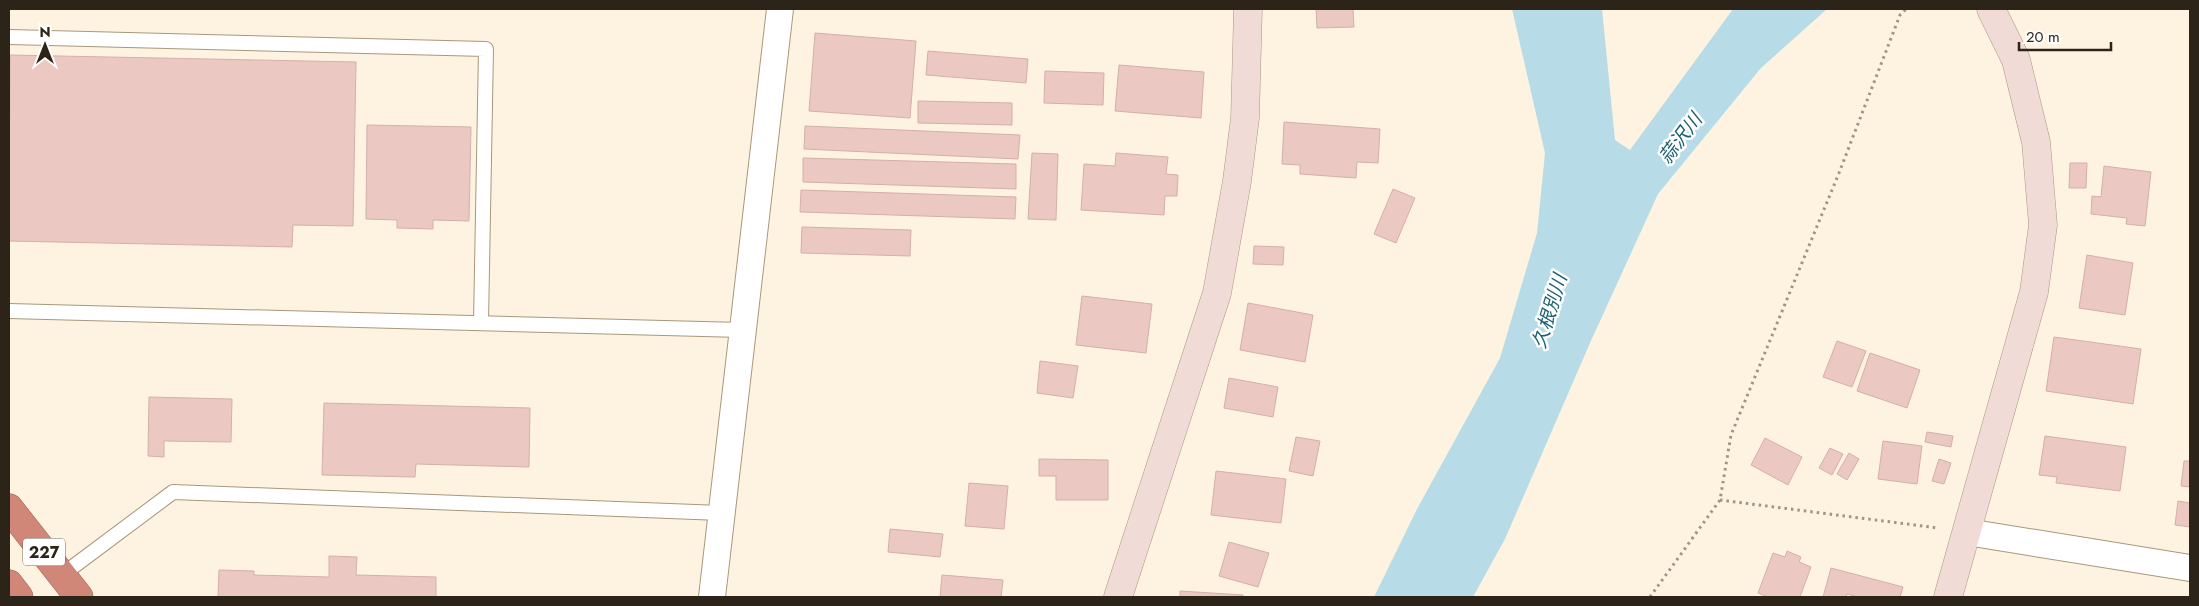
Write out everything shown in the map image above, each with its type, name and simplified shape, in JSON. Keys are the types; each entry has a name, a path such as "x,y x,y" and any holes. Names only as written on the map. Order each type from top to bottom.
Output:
{"highway":[{"name":"227","path":"9,508 79,597"},
{"name":"227","path":"9,584 19,597"}],"street":[{"path":"712,597 780,9"},
{"path":"1118,597 1217,292 1237,181 1245,118 1248,9"},
{"path":"1948,597 2034,292 2043,225 2036,142 2016,60 1991,9"},
{"path":"1967,532 2190,568"}],"lane":[{"path":"9,37 486,49 481,323"},
{"path":"9,311 742,330"},
{"path":"62,575 173,492 722,513"}],"path":[{"path":"1650,597 1720,500 1731,435 1839,173 1900,15 1906,9"},
{"path":"1720,500 1967,532"}],"water":[{"path":"1512,9 1602,9 1615,140 1630,150 1733,9 1827,9 1761,68 1658,194 1590,343 1505,539 1473,597 1374,597 1417,509 1500,358 1537,233 1545,153"}],"building":[{"path":"1316,9 1353,9 1354,27 1317,28"},
{"path":"815,33 916,41 910,118 809,111"},
{"path":"928,51 1028,59 1026,83 926,75"},
{"path":"10,55 356,62 353,226 293,225 292,247 9,241"},
{"path":"1119,65 1204,72 1201,118 1115,111"},
{"path":"1045,71 1104,73 1103,105 1044,103"},
{"path":"918,101 1012,103 1012,125 918,123"},
{"path":"1284,122 1380,129 1378,163 1357,162 1356,178 1300,174 1300,165 1282,164"},
{"path":"367,125 471,127 469,221 433,220 433,229 397,228 397,220 366,219"},
{"path":"805,126 1020,135 1018,159 804,149"},
{"path":"1032,153 1058,154 1056,220 1028,219"},
{"path":"1116,153 1168,157 1166,174 1178,175 1177,196 1165,196 1164,215 1081,210 1084,164 1115,166"},
{"path":"803,158 1016,164 1016,189 803,182"},
{"path":"2070,163 2087,163 2086,188 2069,188"},
{"path":"2104,166 2151,172 2145,226 2126,224 2127,218 2091,214 2092,196 2101,197"},
{"path":"1393,189 1415,198 1396,243 1374,234"},
{"path":"801,190 1016,197 1015,219 800,212"},
{"path":"802,227 911,230 910,256 801,253"},
{"path":"1254,246 1284,247 1283,265 1253,264"},
{"path":"2087,255 2133,263 2125,315 2079,308"},
{"path":"1082,296 1152,304 1146,353 1076,345"},
{"path":"1248,303 1313,315 1305,362 1240,350"},
{"path":"2054,337 2141,349 2133,404 2046,391"},
{"path":"1837,341 1866,351 1852,387 1823,377"},
{"path":"1870,353 1920,370 1907,408 1857,391"},
{"path":"1040,361 1078,366 1073,398 1037,393"},
{"path":"1229,378 1278,387 1273,417 1224,408"},
{"path":"149,397 232,399 231,442 164,441 164,457 148,456"},
{"path":"324,403 530,408 529,467 416,464 415,477 322,475"},
{"path":"1927,432 1953,436 1951,447 1925,442"},
{"path":"2045,436 2126,447 2120,491 2056,483 2057,477 2039,475"},
{"path":"1296,437 1320,441 1313,476 1289,471"},
{"path":"1765,438 1802,457 1788,485 1751,465"},
{"path":"1883,441 1922,446 1917,484 1878,479"},
{"path":"1830,448 1843,454 1832,475 1819,468"},
{"path":"1849,453 1859,459 1847,480 1837,474"},
{"path":"1039,459 1108,460 1108,500 1056,500 1056,476 1039,476"},
{"path":"1939,459 1951,463 1944,484 1932,481"},
{"path":"2184,461 2190,461 2190,487 2181,486"},
{"path":"1216,471 1286,479 1281,523 1211,515"},
{"path":"969,483 1008,486 1004,529 965,526"},
{"path":"2178,501 2190,503 2190,527 2175,525"},
{"path":"890,529 943,534 940,557 888,552"},
{"path":"1229,542 1269,553 1258,587 1219,576"},
{"path":"1787,551 1801,557 1799,562 1811,567 1800,597 1768,597 1758,593 1773,553 1785,557"},
{"path":"329,556 357,557 356,575 436,577 436,597 218,597 219,570 254,571 254,575 329,577"},
{"path":"1831,568 1903,587 1900,597 1858,597 1847,594 1846,597 1823,597"},
{"path":"942,575 1003,580 1001,597 940,597"},
{"path":"1180,591 1243,595 1243,597 1180,597"}],"water label":[{"name":"蒜沢川","path":"1680,138"},
{"name":"久根別川","path":"1549,311"}]}
